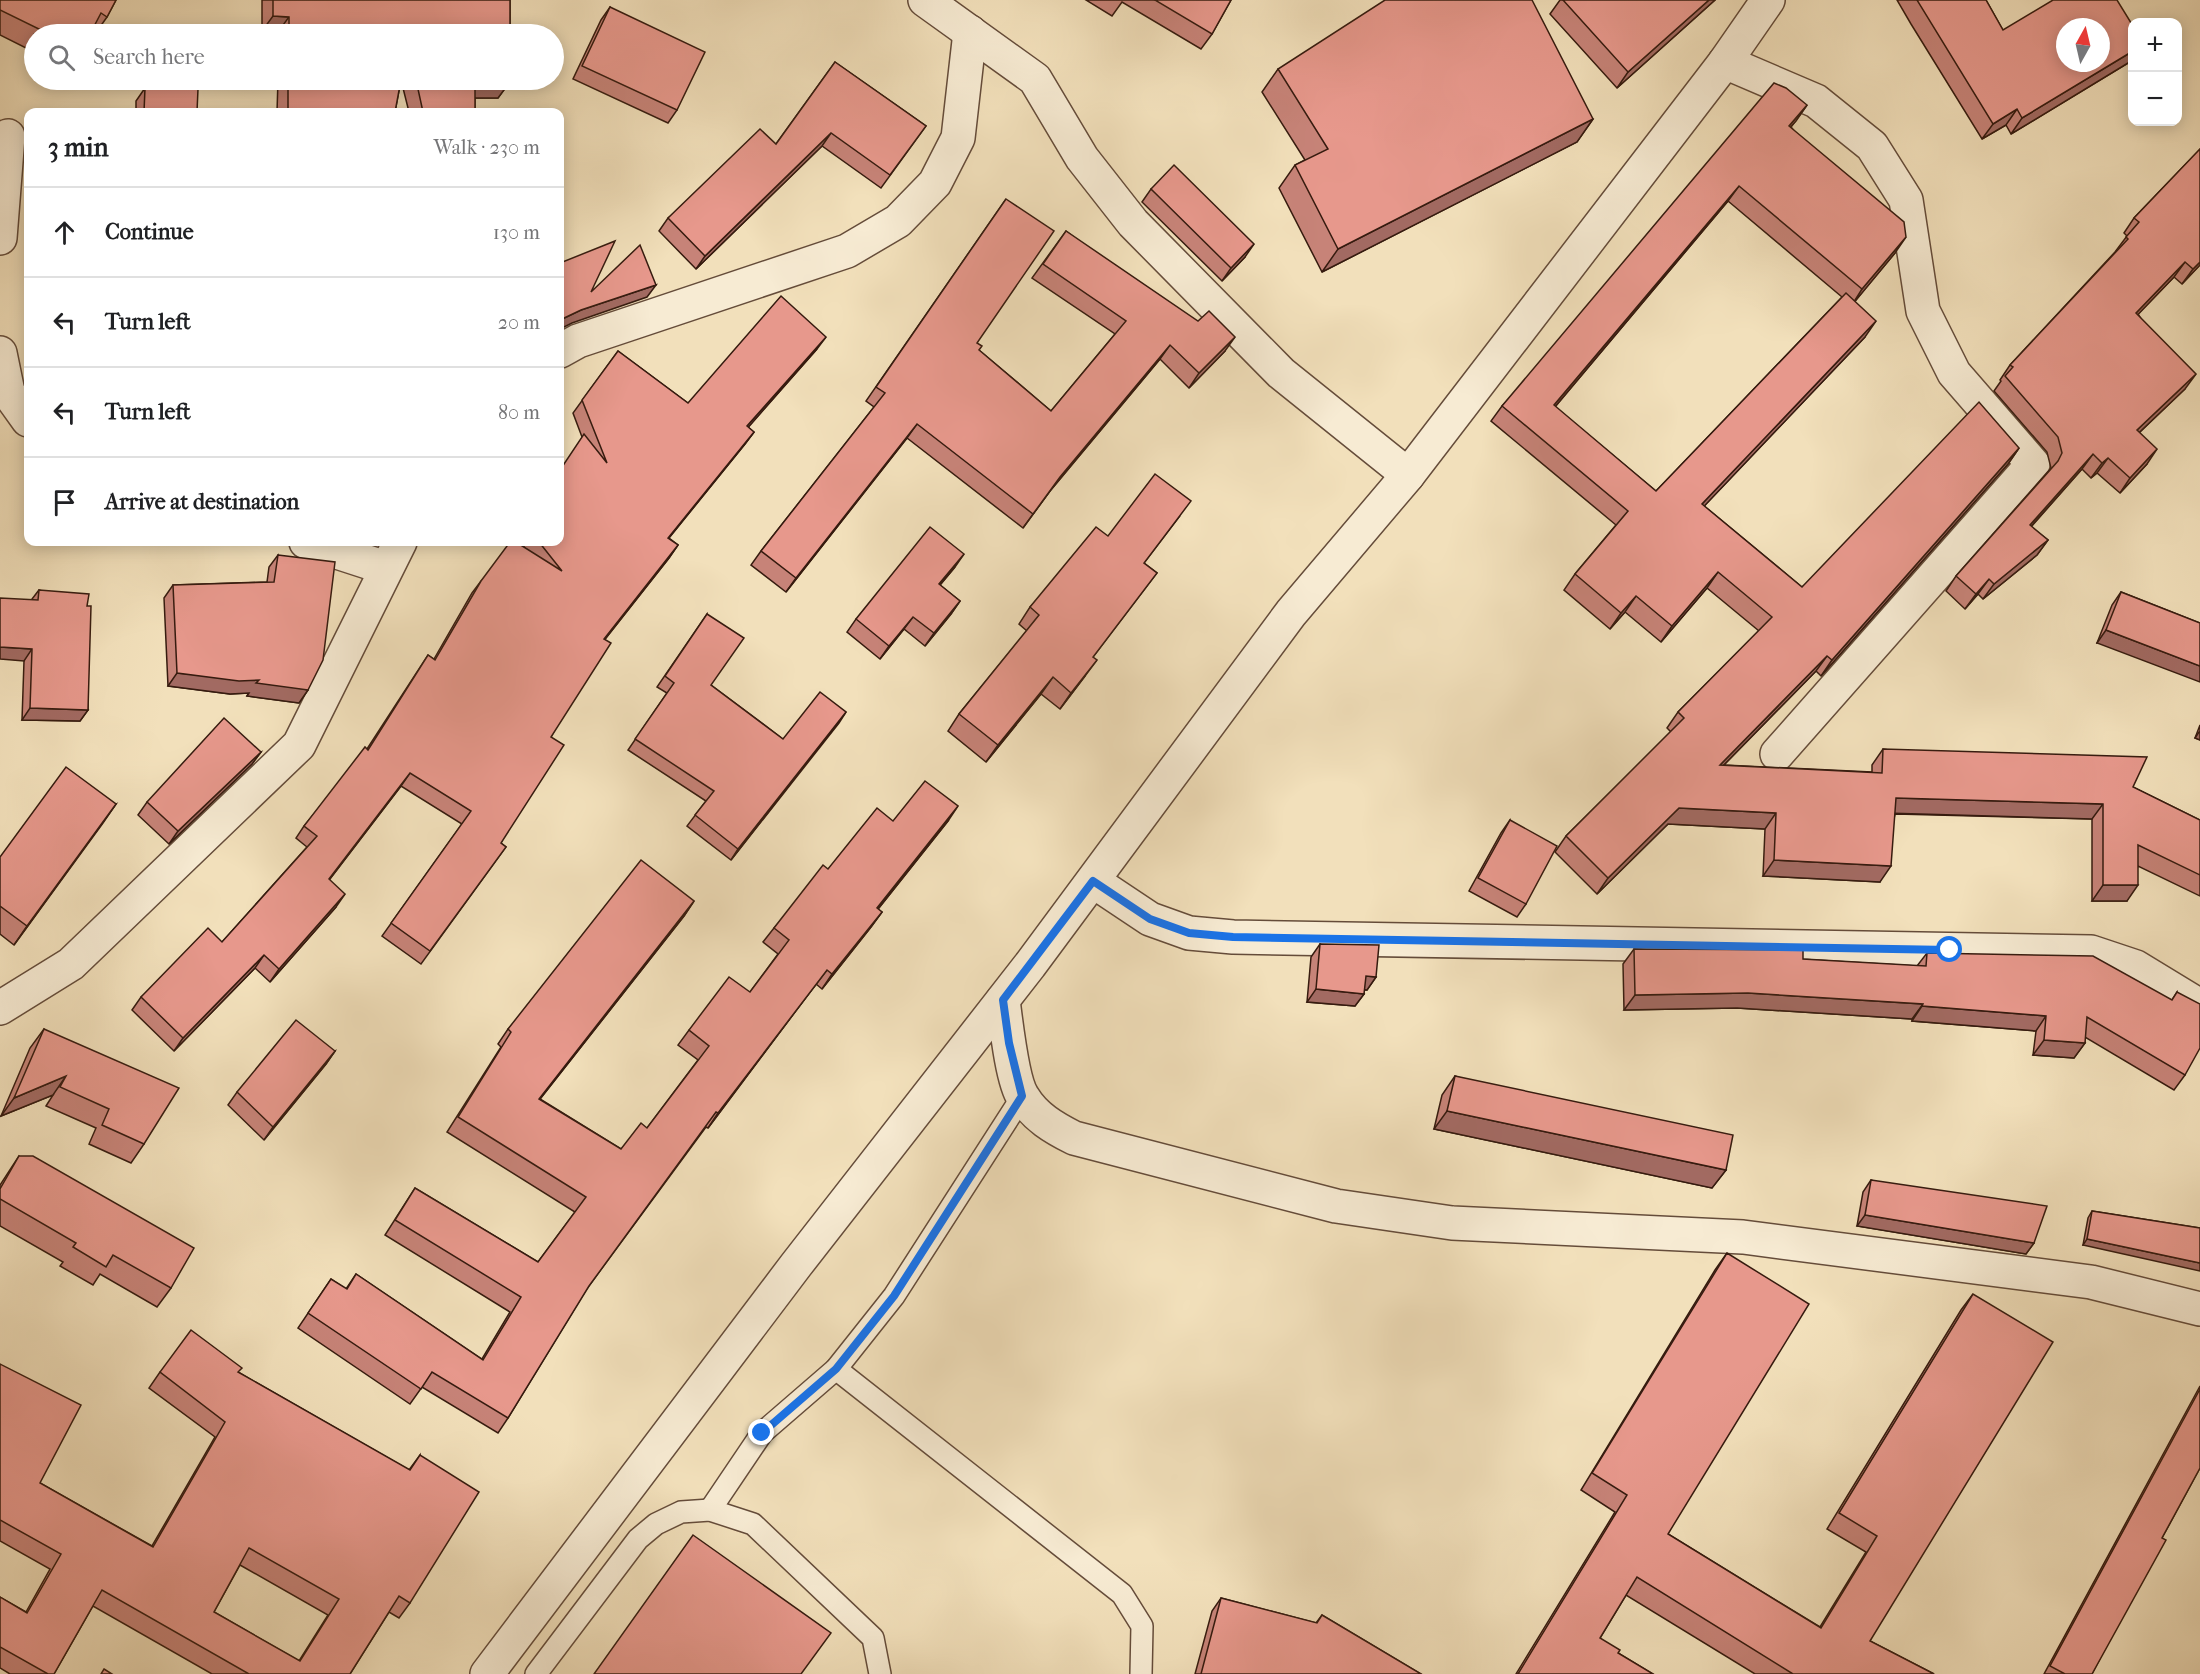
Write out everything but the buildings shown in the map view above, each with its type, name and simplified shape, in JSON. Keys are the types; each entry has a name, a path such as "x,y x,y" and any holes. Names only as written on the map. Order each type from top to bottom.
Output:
{"street":[{"path":"925,0 1035,79 1082,158 1133,223 1281,373 1408,475"},
{"path":"487,1674 796,1265 1003,1000 1291,613 1408,475 1725,62 1768,0"},
{"path":"564,349 578,341 847,250 898,221 935,183 958,138 970,32"},
{"path":"1725,62 1816,101 1872,146 1906,200 1923,311 1954,373 2033,464 1778,754"},
{"path":"0,238 8,136"},
{"path":"0,353 8,392 24,414"},
{"path":"0,1008 71,964 300,745 393,555 333,546"},
{"path":"1093,881 1150,919 1189,933 1233,937 2091,952 2136,967 2200,1006"},
{"path":"1003,1000 1009,1043 1022,1096 1046,1124 1074,1138 1336,1206 1452,1222 1743,1237 2091,1282 2200,1309"}],"lane":[{"path":"710,1510 762,1433 836,1369 894,1296 1022,1096"},
{"path":"836,1369 1122,1594 1142,1626 1141,1674"},
{"path":"536,1674 638,1539 656,1524 681,1512 710,1510 753,1524 873,1638 880,1674"}],"route":[{"path":"762,1433 836,1369 894,1296 1022,1096 1009,1043 1003,1000 1093,881 1150,919 1189,933 1233,937 1950,950"}]}
